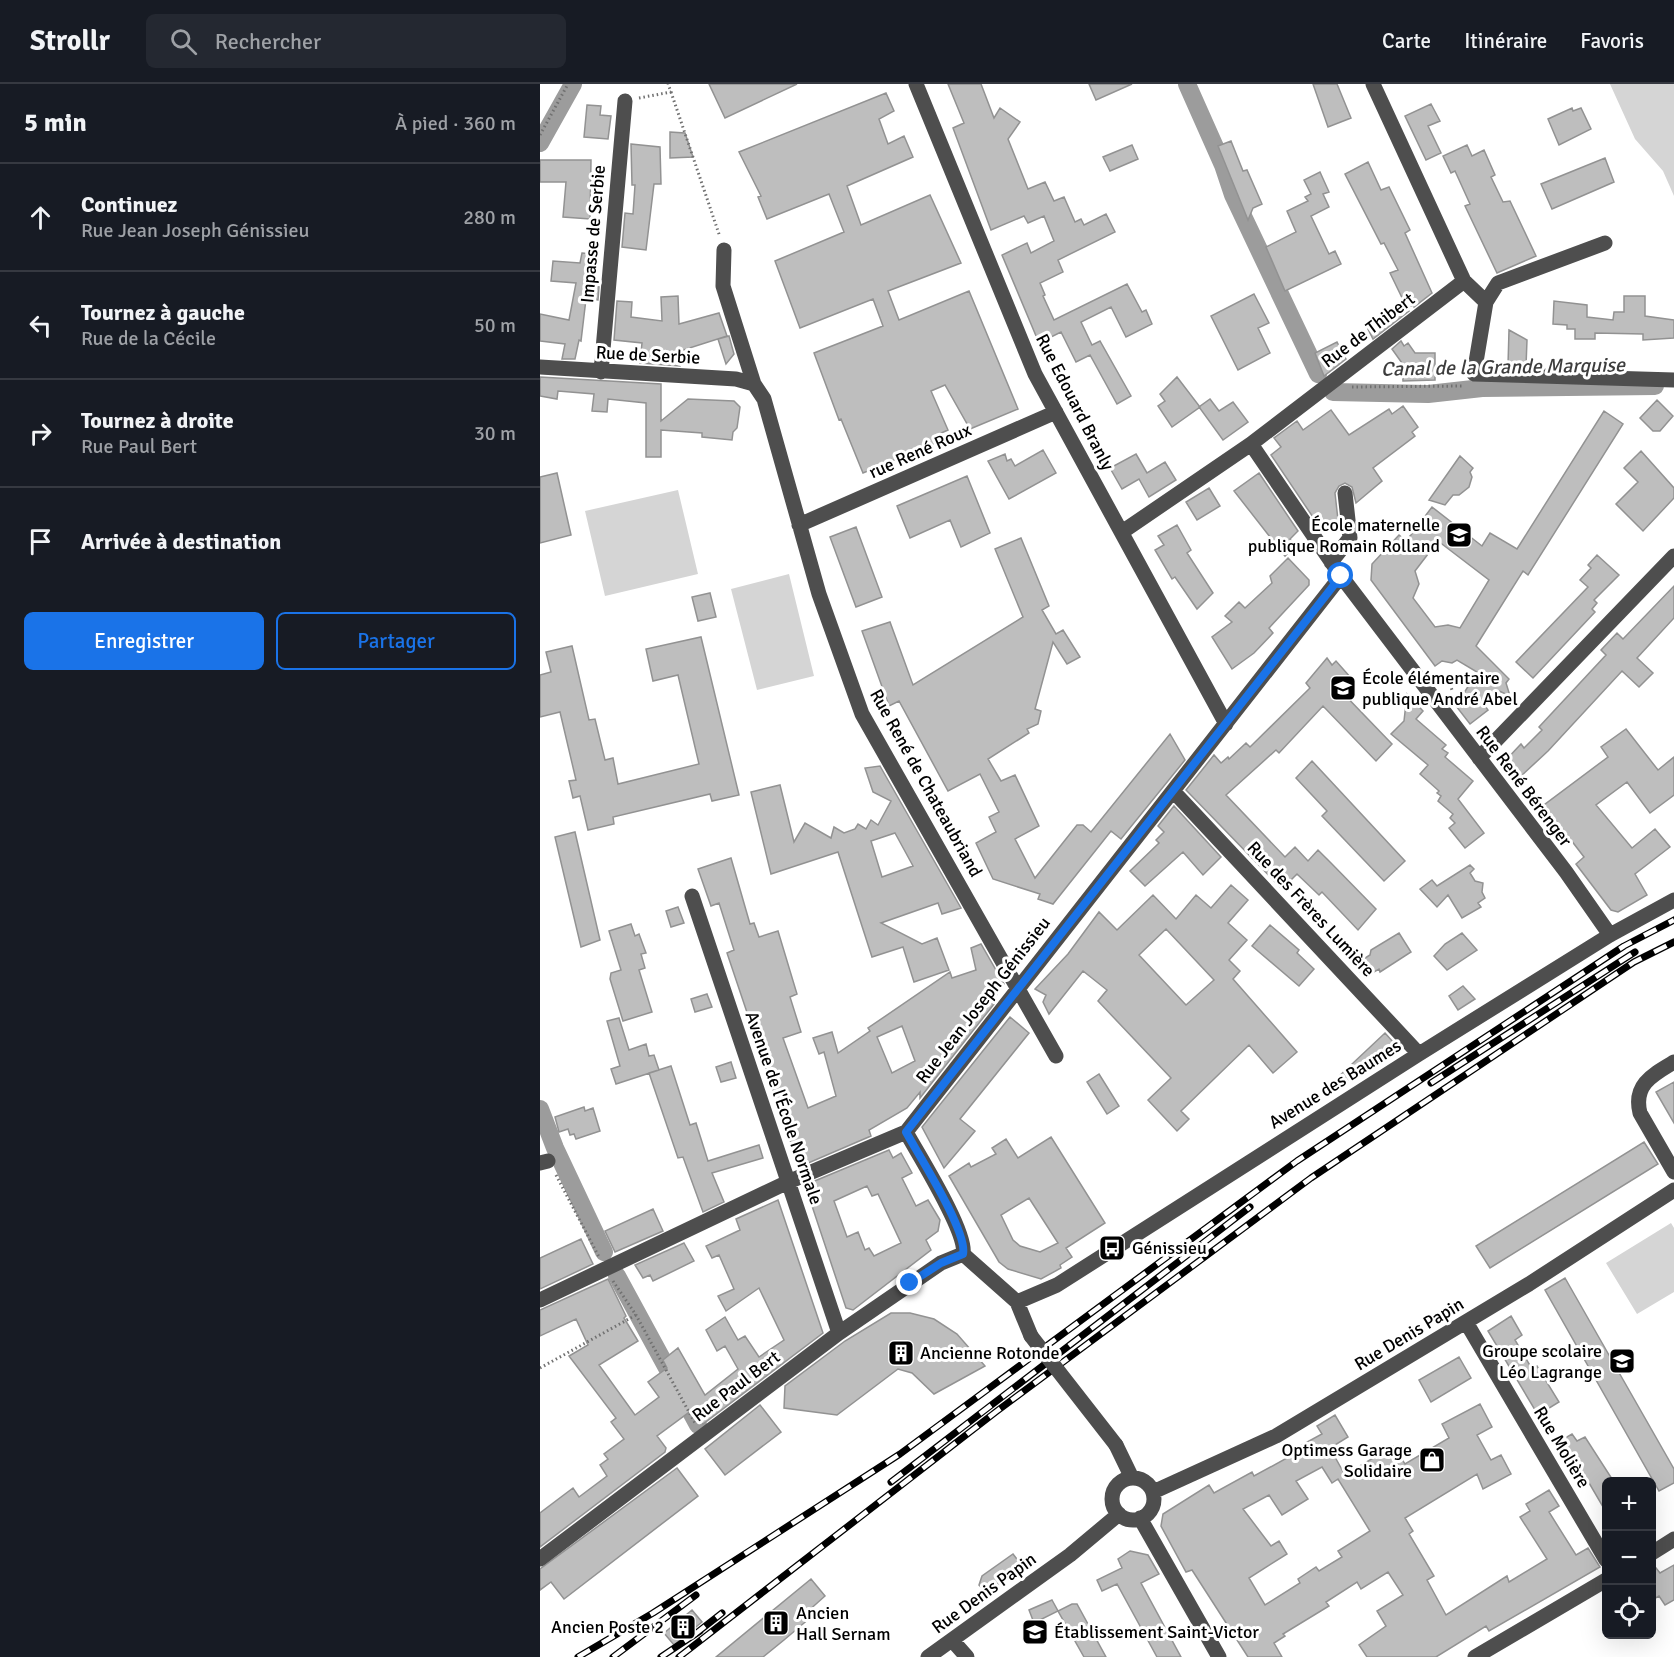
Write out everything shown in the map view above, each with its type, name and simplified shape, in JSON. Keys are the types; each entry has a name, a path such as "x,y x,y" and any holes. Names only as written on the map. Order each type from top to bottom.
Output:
{"street":[{"name":"Rue Edouard Branly","path":"916,84 1035,374 1226,724"},
{"path":"1373,84 1464,281 1486,302"},
{"name":"Impasse de Serbie","path":"601,372 625,101"},
{"path":"1605,243 1498,283 1486,302 1474,374 1674,380"},
{"name":"Rue René de Chateaubriand","path":"724,250 723,286 754,384 764,399 819,594 862,714 1056,1056"},
{"name":"Rue de Thibert","path":"1122,532 1251,444 1464,281"},
{"name":"Rue de Serbie","path":"540,367 736,379 754,384"},
{"name":"rue René Roux","path":"799,525 1056,412"},
{"path":"1251,444 1341,576"},
{"path":"1331,562 1350,538 1345,493"},
{"path":"1479,758 1674,556"},
{"name":"Rue Jean Joseph Génissieu","path":"540,1299 788,1182 906,1132 1016,987 1174,792 1341,576"},
{"name":"Rue René Bérenger","path":"1341,576 1566,872 1610,935"},
{"name":"Rue des Frères Lumière","path":"1174,792 1419,1054"},
{"name":"Avenue de l'École Normale","path":"692,896 839,1333"},
{"name":"Avenue des Baumes","path":"1017,1302 1057,1285 1419,1054 1610,935 1674,900"},
{"path":"1674,1062 1651,1075 1640,1090 1637,1103 1640,1113 1674,1172"},
{"path":"906,1132 957,1225 963,1242 963,1254 1017,1302 1031,1336 1116,1445 1132,1478"},
{"name":"Rue Denis Papin","path":"1153,1492 1219,1464 1276,1436 1466,1322 1674,1190"},
{"name":"Rue Paul Bert","path":"540,1559 839,1333 941,1263 963,1254"},
{"name":"Rue Molière","path":"1466,1322 1602,1553"},
{"path":"1132,1478 1145,1482 1153,1492 1152,1508 1140,1518 1133,1520 1119,1514 1112,1500 1113,1492 1124,1480 1132,1478"},
{"name":"Rue Denis Papin","path":"928,1657 1102,1531 1119,1514"},
{"path":"1140,1518 1220,1657"},
{"path":"1656,1550 1674,1539"},
{"path":"1475,1657 1602,1582"},
{"path":"952,1641 967,1657"}],"path":[{"path":"540,135 568,84"},
{"path":"668,84 724,250"},
{"path":"625,101 671,92"},
{"path":"1331,382 1336,387 1466,386 1474,374"},
{"path":"1450,684 1452,690"},
{"path":"544,1162 604,1268 636,1315 702,1437"},
{"path":"540,1368 636,1315"}],"shaded area":[{"path":"1610,84 1674,84 1674,196 1663,171 1635,139"},
{"path":"678,490 698,574 605,596 585,511"},
{"path":"789,574 814,676 757,690 731,589"},
{"path":"1671,1223 1674,1228 1674,1292 1637,1314 1606,1263"}],"building":[{"path":"709,84 797,84 725,118"},
{"path":"948,84 981,84 994,118 1000,108 1020,122 1008,139 1028,189 1045,182 1054,201 1064,197 1075,222 1081,219 1084,225 1106,214 1115,232 1058,260 1063,272 1040,283 1054,320 1127,284 1142,312 1146,310 1152,324 1126,337 1111,307 1081,322 1092,345 1100,341 1131,396 1117,404 1090,355 1076,362 1061,332 1039,343 1002,255 1027,243 1031,253 1054,241 1044,216 1028,223 1024,216 991,230 953,128 964,123"},
{"path":"1089,84 1132,84 1096,100"},
{"path":"1313,84 1337,84 1351,118 1328,127"},
{"path":"886,93 894,111 879,119 888,144 904,136 913,157 847,186 861,225 930,195 961,263 888,291 899,320 969,291 1018,409 970,429 945,385 931,391 948,430 939,434 940,441 863,473 841,419 839,420 814,353 883,326 873,299 800,328 775,261 844,232 829,194 767,219 758,197 761,196 739,152"},
{"path":"1431,104 1440,121 1428,126 1441,153 1426,160 1405,116"},
{"path":"587,105 601,106 600,115 611,116 608,139 584,137"},
{"path":"1572,108 1573,111 1581,108 1591,129 1559,145 1548,119"},
{"path":"670,132 685,133 693,157 670,158"},
{"path":"1231,141 1243,171 1247,170 1262,204 1253,208 1248,220 1218,146"},
{"path":"631,144 660,147 661,184 654,184 646,250 622,247 625,213 633,214 635,185 632,185"},
{"path":"1132,145 1138,159 1110,171 1103,157"},
{"path":"1467,145 1472,156 1484,150 1495,175 1491,177 1503,202 1510,201 1536,256 1497,273 1465,206 1470,204 1455,171 1451,173 1443,156"},
{"path":"1605,158 1614,182 1552,209 1541,184"},
{"path":"540,160 591,160 590,219 563,217 566,182 540,182"},
{"path":"1368,162 1381,190 1389,187 1410,230 1405,233 1432,293 1414,307 1413,305 1407,308 1390,273 1398,270 1384,243 1381,244 1345,174"},
{"path":"1320,172 1329,192 1323,194 1329,207 1311,216 1329,254 1335,251 1341,264 1285,291 1266,247 1296,232 1287,211 1308,201 1305,197 1311,194 1304,180"},
{"path":"582,253 591,254 589,286 599,287 598,300 586,299 581,341 579,340 575,359 562,359 565,344 540,341 540,314 569,320 576,283 551,281 553,261 580,263"},
{"path":"1254,294 1269,323 1258,328 1270,353 1238,370 1211,316"},
{"path":"678,296 679,324 719,313 727,336 680,351 680,366 640,363 642,343 614,340 617,301 632,302 631,317 662,321 661,297"},
{"path":"1624,296 1645,296 1645,316 1674,320 1674,338 1643,340 1643,334 1595,333 1595,339 1575,339 1575,329 1567,329 1567,325 1553,324 1554,301 1587,305 1587,317 1613,320 1614,312 1624,312"},
{"path":"1407,308 1409,311 1373,339 1367,327"},
{"path":"1509,330 1527,340 1526,366 1508,365"},
{"path":"729,336 734,354 726,364 718,339"},
{"path":"1401,341 1404,346 1408,343 1415,353 1435,353 1435,380 1403,381 1402,363 1392,349"},
{"path":"1337,342 1346,359 1324,376 1315,353"},
{"path":"540,377 661,384 661,421 688,399 734,401 740,407 737,428 733,432 732,440 702,437 702,433 661,430 661,457 646,457 646,403 608,399 607,412 592,411 594,394 558,391 557,399 540,396"},
{"path":"1177,377 1200,407 1172,427 1158,406 1165,401 1160,394"},
{"path":"1210,399 1219,411 1233,402 1248,422 1223,440 1199,407"},
{"path":"1657,400 1673,416 1660,431 1653,431 1640,418"},
{"path":"1403,406 1418,427 1412,432 1415,436 1373,468 1382,481 1356,503 1352,487 1345,483 1339,486 1335,493 1338,520 1323,532 1271,455 1281,447 1274,438 1297,421 1303,430 1331,410 1349,435 1389,409 1392,414"},
{"path":"1604,411 1623,424 1528,575 1523,571 1476,646 1509,679 1506,683 1510,696 1499,691 1485,706 1488,710 1470,724 1456,706 1477,672 1457,660 1452,663 1442,661 1435,666 1371,580 1372,564 1399,535 1405,540 1411,535 1432,507 1482,546 1490,533 1517,549","holes":["1438,541 1489,580 1460,628 1448,625 1435,627 1413,598 1419,584 1415,571"]},
{"path":"1043,450 1056,473 1009,499 988,461 1005,454 1007,461 1011,459 1015,466"},
{"path":"1641,451 1674,488 1674,498 1643,531 1616,504 1638,482 1624,468"},
{"path":"1136,454 1147,473 1165,462 1176,480 1149,497 1139,479 1122,489 1110,468"},
{"path":"1460,456 1473,468 1470,472 1472,477 1469,487 1459,495 1453,495 1445,505 1429,500"},
{"path":"557,473 571,535 540,543 540,477"},
{"path":"1259,473 1298,531 1290,539 1295,546 1285,556 1234,491"},
{"path":"967,476 990,533 961,547 950,520 910,538 897,506"},
{"path":"1209,488 1220,506 1197,520 1186,502"},
{"path":"1177,525 1191,550 1187,553 1213,593 1197,609 1175,577 1172,579 1155,550 1164,545 1158,536"},
{"path":"856,527 882,597 856,607 830,537"},
{"path":"1021,538 1049,606 1042,610 1056,634 1063,630 1080,657 1067,664 1053,642 1035,709 1041,711 1038,724 1027,729 1029,733 988,759 1001,781 1015,775 1039,826 1015,839 1035,878 1077,825 1083,825 1091,832 1170,734 1185,760 1121,839 1111,831 1053,904 1038,899 1040,894 993,879 976,843 996,832 989,817 999,812 980,774 948,791 899,701 889,706 862,631 890,622 913,685 1023,617 995,549"},
{"path":"1597,555 1619,575 1594,600 1597,603 1592,609 1595,612 1533,678 1516,662 1588,587 1580,580 1591,568 1588,565"},
{"path":"1288,558 1309,580 1309,585 1269,628 1273,633 1254,653 1232,669 1212,637 1232,622 1225,616 1239,602 1245,608 1272,583 1270,576"},
{"path":"1674,586 1674,618 1637,658 1653,673 1639,687 1622,671 1548,751 1520,777 1505,761 1521,744 1524,748 1542,730 1539,727 1606,655 1601,650 1617,633 1623,639"},
{"path":"710,593 716,617 698,621 692,597"},
{"path":"701,637 739,795 712,801 710,794 613,817 614,824 588,830 580,796 573,798 569,781 576,780 560,712 540,717 540,675 551,672 546,652 572,646 589,720 595,719 605,760 613,758 618,784 699,764 678,675 653,681 646,649"},
{"path":"1327,658 1332,665 1336,661 1351,678 1339,689 1392,744 1376,761 1323,706 1279,753 1276,750 1226,795 1285,857 1295,847 1308,861 1318,850 1376,909 1358,930 1322,892 1319,895 1297,874 1282,889 1186,790 1214,755 1221,763 1228,757 1229,759 1246,743 1250,747 1310,688 1306,683"},
{"path":"1407,694 1423,711 1416,719 1446,745 1442,749 1448,753 1445,757 1473,781 1458,799 1484,833 1465,848 1449,828 1455,823 1450,818 1453,814 1438,801 1441,796 1437,793 1439,791 1420,774 1428,765 1391,734 1404,721"},
{"path":"1626,729 1658,770 1674,757 1674,795 1650,813 1627,782 1596,805 1632,848 1655,829 1670,847 1635,874 1647,895 1618,912 1611,910 1576,864 1584,857 1544,805 1608,757 1601,747"},
{"path":"1312,761 1405,861 1384,881 1322,816 1327,811 1296,778"},
{"path":"880,766 961,908 942,914 938,903 881,923 922,944 937,938 949,970 914,982 903,947 872,957 838,852 771,874 751,792 780,785 794,842 805,823 831,838 834,827 844,833 855,829 858,824 866,829 871,820 878,825 891,801 873,792 865,768","holes":["895,833 913,866 882,877 871,841"]},
{"path":"1174,806 1221,857 1203,875 1183,852 1145,886 1130,871 1159,843 1156,840 1164,832 1158,826"},
{"path":"575,832 600,940 581,947 555,837"},
{"path":"731,858 750,924 754,923 759,937 778,931 797,994 790,997 801,1032 783,1038 808,1108 836,1096 824,1052 819,1054 813,1038 832,1032 838,1053 870,1031 868,1028 950,972 952,978 976,970 971,948 981,944 1004,984 991,1003 994,1004 920,1098 920,1092 907,1108 869,1130 871,1136 799,1167 727,953 734,950 719,903 711,906 698,869","holes":["902,1026 915,1061 892,1073 877,1037"]},
{"path":"1470,865 1474,869 1470,873 1475,881 1483,883 1482,892 1485,898 1478,903 1481,907 1462,918 1448,895 1437,907 1420,889 1432,880 1437,886"},
{"path":"1231,885 1248,900 1228,923 1247,940 1229,960 1240,971 1233,979 1297,1052 1273,1073 1249,1045 1181,1111 1189,1119 1177,1131 1148,1100 1171,1078 1098,1001 1107,990 1083,971 1049,1014 1043,1002 1046,995 1035,989 1068,954 1099,912 1117,930 1153,895 1176,919 1196,895 1211,908","holes":["1166,929 1214,980 1186,1005 1139,955"]},
{"path":"678,907 684,923 671,927 666,911"},
{"path":"631,924 635,936 639,934 646,953 641,954 645,968 639,970 652,1012 623,1021 610,979 611,973 621,970 609,931"},
{"path":"1270,925 1299,950 1297,953 1314,969 1299,986 1252,946"},
{"path":"1399,933 1411,952 1380,972 1379,969 1365,977 1354,965 1370,955 1371,950"},
{"path":"1462,933 1477,950 1447,970 1434,956 1445,944"},
{"path":"1463,986 1475,999 1458,1010 1449,996"},
{"path":"707,994 712,1007 695,1012 691,999"},
{"path":"1010,1017 1029,1033 960,1119 975,1131 944,1168 922,1127"},
{"path":"619,1018 629,1050 646,1044 649,1056 654,1055 659,1070 616,1084 611,1069 620,1066 607,1021"},
{"path":"1385,1033 1394,1043 1394,1050 1340,1085 1336,1079"},
{"path":"731,1062 736,1078 721,1082 716,1067"},
{"path":"671,1066 690,1125 696,1123 708,1161 759,1145 763,1158 712,1173 724,1202 703,1212 683,1157 678,1158 649,1073"},
{"path":"1099,1074 1119,1106 1107,1114 1087,1082"},
{"path":"1674,1082 1674,1123 1656,1092"},
{"path":"584,1107 585,1111 593,1108 600,1131 576,1139 574,1134 570,1135 568,1129 559,1132 555,1117"},
{"path":"1051,1137 1105,1223 1066,1248 1072,1257 1060,1265 1061,1268 1041,1279 1008,1269 999,1262 949,1176 969,1163 971,1167 996,1154 992,1148 1006,1139 1018,1158","holes":["1029,1198 1058,1243 1040,1252 1020,1246 1013,1240 1001,1215"]},
{"path":"1644,1142 1658,1164 1490,1268 1476,1246"},
{"path":"889,1150 893,1158 901,1153 912,1173 902,1178 916,1206 928,1200 940,1220 938,1231 926,1240 931,1250 853,1310 846,1308 805,1185","holes":["867,1186 872,1196 878,1194 901,1243 874,1256 869,1248 865,1250 858,1232 847,1237 834,1201"]},
{"path":"778,1200 823,1333 703,1424 695,1408 657,1436 666,1448 665,1452 540,1547 540,1513 573,1488 579,1497 607,1476 600,1465 608,1459 604,1454 624,1439 611,1422 616,1418 569,1356 588,1345 576,1319 540,1336 540,1310 608,1279 626,1316 624,1318 638,1341 599,1365 635,1415 659,1397 648,1382 667,1368 663,1360 678,1348 705,1395 738,1369 725,1346 717,1351 706,1330 725,1317 738,1340 745,1336 759,1357 784,1340 759,1288 726,1311 718,1296 734,1289 719,1255 712,1258 706,1246 740,1230 736,1219"},
{"path":"653,1209 663,1231 615,1252 605,1231"},
{"path":"581,1239 593,1264 540,1289 540,1258"},
{"path":"684,1243 694,1261 653,1281 650,1275 643,1278 635,1265"},
{"path":"1565,1278 1674,1469 1674,1483 1659,1491 1656,1486 1656,1477 1651,1477 1545,1290"},
{"name":"Ancienne Rotonde","path":"891,1313 910,1313 934,1319 957,1334 985,1366 934,1394 912,1373 898,1369 837,1415 784,1408 785,1386 845,1341"},
{"path":"1511,1316 1522,1335 1515,1340 1532,1369 1537,1366 1559,1402 1538,1415 1488,1331"},
{"path":"1459,1357 1471,1378 1431,1402 1419,1380"},
{"path":"1480,1404 1492,1427 1477,1435 1491,1460 1501,1455 1511,1474 1483,1489 1477,1474 1405,1518 1413,1531 1409,1534 1434,1576 1427,1580 1446,1615 1507,1576 1509,1582 1547,1559 1520,1517 1530,1511 1526,1504 1549,1490 1559,1506 1549,1512 1576,1555 1588,1548 1600,1567 1489,1631 1486,1626 1436,1657 1367,1657 1359,1645 1386,1626 1377,1611 1403,1595 1388,1572 1361,1589 1357,1582 1326,1602 1329,1606 1283,1634 1285,1636 1274,1643 1282,1657 1248,1657 1192,1570 1186,1572 1161,1526 1163,1514 1209,1485 1214,1493 1252,1472 1254,1476 1287,1458 1285,1454 1322,1434 1317,1426 1335,1415 1348,1437 1330,1448 1345,1475 1393,1446 1405,1464 1449,1438 1442,1424","holes":["1322,1467 1332,1483 1338,1479 1370,1531 1338,1551 1342,1557 1319,1571 1316,1567 1298,1579 1300,1583 1265,1605 1249,1578 1287,1554 1279,1541 1271,1546 1243,1509 1269,1495 1282,1515 1308,1499 1296,1481"]},
{"path":"760,1405 781,1432 725,1475 705,1449"},
{"path":"1572,1434 1577,1441 1585,1437 1611,1477 1602,1477 1602,1505 1578,1464 1570,1469 1555,1444"},
{"path":"677,1468 698,1496 564,1599 551,1582 540,1590 540,1569"},
{"path":"1130,1551 1148,1555 1159,1574 1141,1583 1181,1657 1157,1657 1117,1584 1102,1591 1097,1580 1122,1568 1118,1559"},
{"path":"1013,1554 1023,1567 990,1591 983,1589 979,1585 982,1576"},
{"path":"1674,1565 1674,1600 1665,1605 1659,1596 1656,1598 1656,1568 1660,1573"},
{"name":"Ancien Hall Sernam","path":"811,1579 825,1596 806,1613 810,1618 784,1640 763,1657 716,1657"},
{"path":"1052,1600 1058,1611 1034,1623 1029,1610"},
{"path":"1077,1604 1106,1657 1084,1657 1058,1611"},
{"name":"Ancien Poste 2","path":"692,1610 702,1622 674,1645 664,1633"}],"waterway":[{"path":"540,143 573,84"},
{"name":"Canal de la Grande Marquise","path":"1187,84 1223,165 1233,195 1318,374"},
{"name":"Canal de la Grande Marquise","path":"1333,392 1428,394 1482,388 1655,386"},
{"path":"540,1109 555,1148 604,1252"},
{"path":"617,1276 698,1425"}],"railway":[{"path":"578,1657 653,1613 900,1454 1297,1161 1624,946 1674,920"},
{"path":"679,1657 997,1411 1311,1178 1634,962 1674,942"},
{"path":"1431,1083 1635,952"},
{"path":"891,1482 1250,1207"},
{"path":"613,1657 696,1595"},
{"path":"694,1635 722,1613"},
{"path":"661,1657 700,1631"}],"place":[{"name":"École maternelle publique Romain Rolland","path":"1459,535"},
{"name":"École élémentaire publique André Abel","path":"1343,688"},
{"name":"Génissieu","path":"1112,1248"},
{"name":"Ancienne Rotonde","path":"901,1353"},
{"name":"Groupe scolaire Léo Lagrange","path":"1622,1361"},
{"name":"Optimess Garage Solidaire","path":"1432,1460"},
{"name":"Ancien Hall Sernam","path":"776,1623"},
{"name":"Ancien Poste 2","path":"683,1627"},
{"name":"Établissement Saint-Victor","path":"1035,1632"}],"route":[{"path":"910,1283 941,1263 963,1254 964,1249 957,1225 906,1132 1016,987 1174,792 1341,576"}]}
